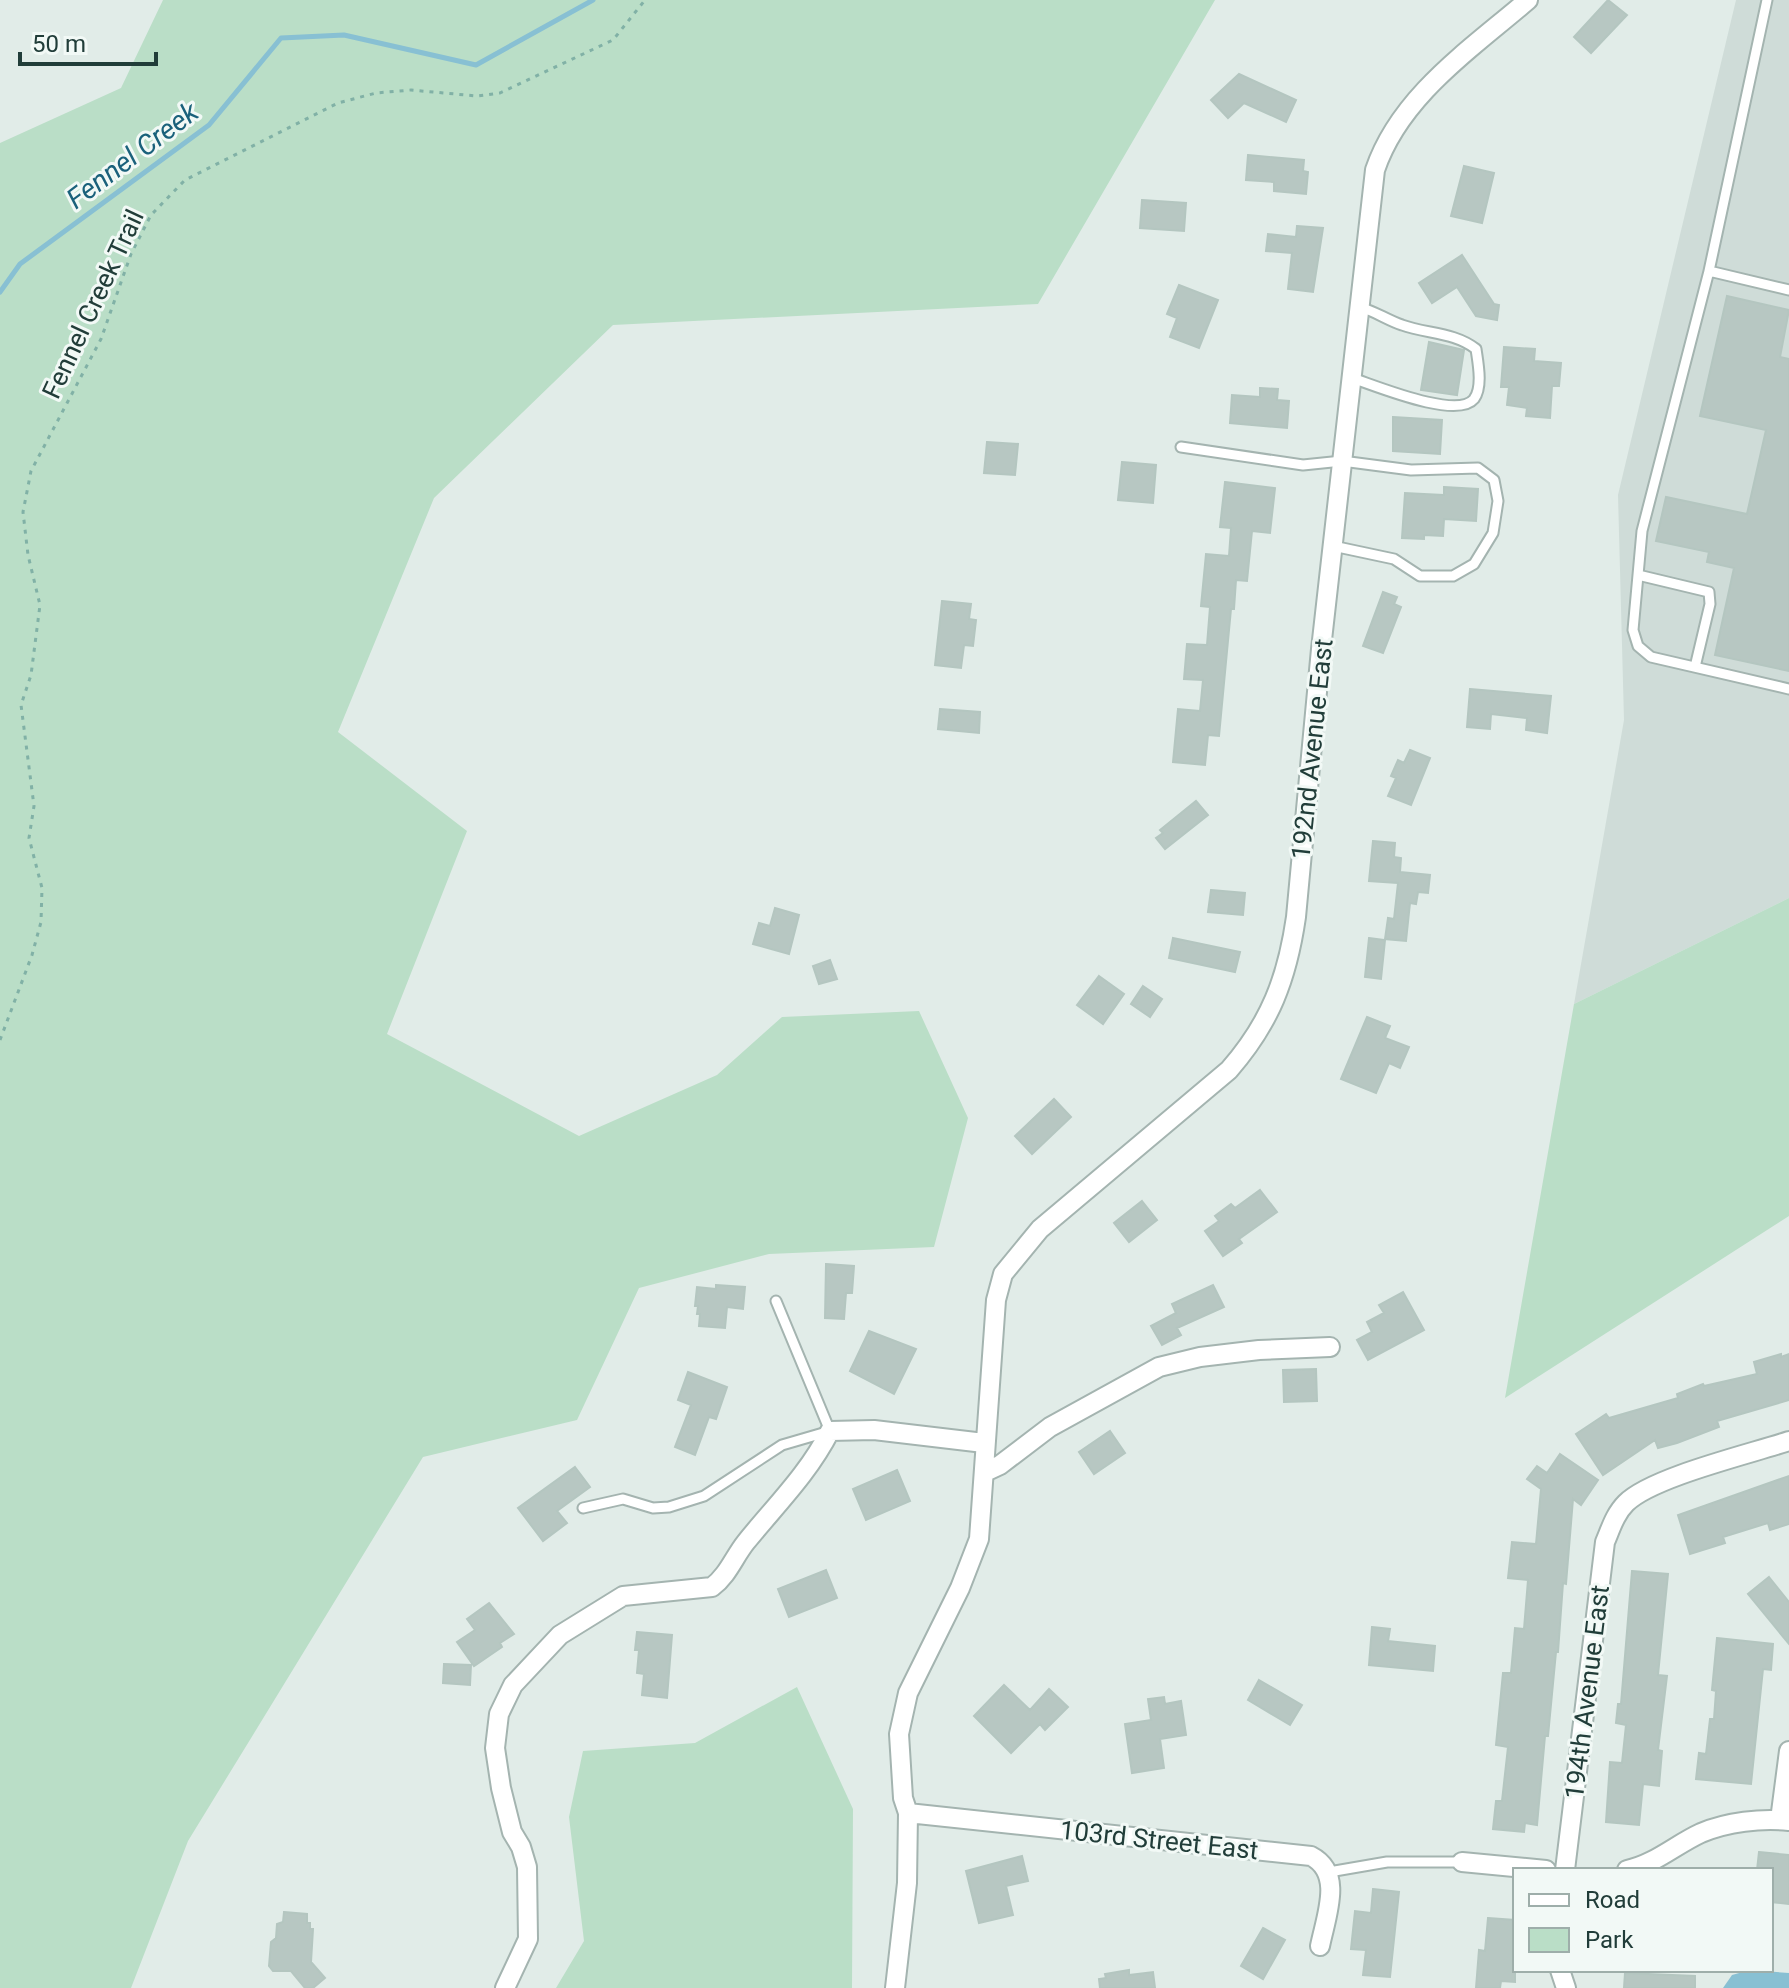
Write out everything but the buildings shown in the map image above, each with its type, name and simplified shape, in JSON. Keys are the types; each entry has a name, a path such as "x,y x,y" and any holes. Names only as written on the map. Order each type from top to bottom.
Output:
{"street":[{"name":"192nd Avenue East","path":"985,1472 984,1443 996,1300 1003,1274 1040,1229 1229,1070 1267,1019 1282,982 1296,917 1375,170 1388,137 1416,100 1528,0"},
{"path":"895,1988 907,1883 908,1813 900,1772 899,1734 908,1693 972,1561 979,1539 985,1472 1000,1465 1050,1427 1159,1367 1200,1357 1259,1350 1330,1347"},
{"path":"505,1988 528,1939 527,1867 512,1832 495,1748 499,1714 513,1685 560,1635 623,1596 712,1587 723,1579 738,1552 816,1458 830,1431 874,1430 984,1443"},
{"name":"194th Avenue East","path":"1565,1868 1605,1542 1616,1515 1625,1504 1651,1486 1789,1441"},
{"path":"1633,1868 1658,1859 1702,1833 1748,1822 1785,1821 1789,1751"},
{"name":"103rd Street East","path":"908,1813 1296,1853 1322,1862 1329,1872"},
{"path":"1462,1862 1525,1868"},
{"path":"1320,1946 1331,1886 1329,1872"}],"lane":[{"path":"1767,0 1709,271 1642,531 1633,630 1638,646 1651,657 1789,689"},
{"path":"1709,271 1789,290"},
{"path":"1352,378 1423,401 1446,405 1466,405 1475,398 1479,382 1476,349 1462,339 1399,324 1359,307"},
{"path":"1181,447 1303,465 1342,461 1411,470 1478,468 1494,480 1498,501 1493,533 1474,564 1453,576 1420,576 1394,559 1333,546"},
{"path":"1638,575 1709,592 1710,604 1695,667"},
{"path":"583,1508 623,1499 653,1508 669,1507 704,1496 782,1445 830,1431 776,1301"},
{"path":"1329,1872 1387,1862 1462,1862"}],"path":[{"name":"Fennel Creek Trail","path":"0,1040 41,922 42,888 29,838 34,806 21,705 31,675 40,605 28,555 23,512 31,471 101,339 131,254 151,215 185,180 338,103 376,93 411,90 477,96 500,93 613,40 645,0"}],"shaded area":[{"path":"1736,0 1789,0 1789,898 1574,1004 1624,720 1618,495"}],"green space":[{"path":"163,0 1215,0 1038,304 613,325 434,498 338,732 467,831 387,1034 579,1136 717,1075 782,1017 919,1011 968,1118 934,1247 769,1254 639,1288 577,1420 423,1457 188,1841 131,1988 0,1988 0,143 121,88"},
{"path":"1789,898 1789,1216 1505,1398 1574,1004"},
{"path":"797,1687 853,1809 852,1988 556,1988 584,1941 569,1817 583,1751 695,1743"}],"water":[{"path":"1743,1972 1789,1973 1789,1988 1723,1988 1732,1975"}],"waterway":[{"name":"Fennel Creek","path":"0,292 20,264 209,125 281,38 344,35 476,65 593,0"}]}
